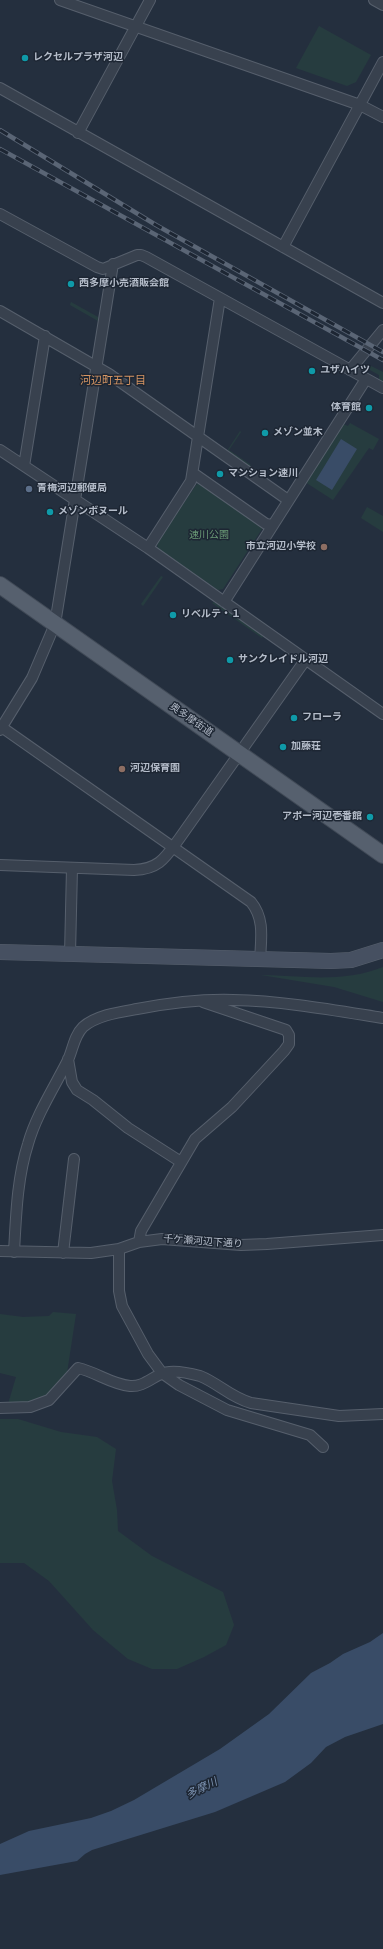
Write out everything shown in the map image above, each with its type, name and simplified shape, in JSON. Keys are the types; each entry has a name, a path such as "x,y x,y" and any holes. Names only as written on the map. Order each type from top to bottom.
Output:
{"main road":[{"name":"奥多摩街道","path":"0,585 383,855"}],"street":[{"path":"60,0 360,105 383,117"},
{"path":"78,133 150,0"},
{"path":"374,0 383,5"},
{"path":"283,247 383,62"},
{"path":"0,88 383,303"},
{"path":"0,214 103,269 113,264 141,255 383,388"},
{"path":"113,264 55,624 32,678 0,728 246,898 255,908 260,917 262,927 260,960"},
{"path":"148,548 189,486 193,473 220,298"},
{"path":"0,311 97,366 288,500"},
{"path":"350,370 383,330"},
{"path":"24,466 45,336"},
{"path":"224,602 366,379"},
{"path":"0,450 148,548 383,714"},
{"path":"193,473 266,524 272,525"},
{"path":"0,865 145,869 160,862 173,847 306,659"},
{"path":"70,954 72,868"},
{"path":"0,952 260,960 351,960 383,950"},
{"path":"14,1252 16,1216 28,1143 60,1072 68,1059 78,1034 83,1027 93,1021 121,1012 170,1003 231,1000 276,1002 383,1018"},
{"path":"139,1242 141,1231 195,1139 232,1107 281,1056 289,1044 289,1035 286,1030 200,1001"},
{"path":"68,1059 72,1082 77,1090 93,1100 128,1128 181,1162"},
{"path":"63,1253 74,1159"},
{"name":"千ケ瀬河辺下通り","path":"0,1251 91,1253 118,1249 139,1242 179,1238 241,1245 383,1234"},
{"path":"118,1249 118,1291 122,1306 148,1354 162,1373 180,1385 227,1410 310,1435 323,1447"},
{"path":"0,1408 30,1407 49,1400 78,1368 87,1370 108,1380 130,1386 140,1385 162,1373 175,1372 200,1376 237,1399 258,1404 339,1416 383,1414"}],"green space":[{"path":"319,26 371,55 356,82 347,86 296,68"},
{"path":"71,302 98,317 98,321 70,305"},
{"path":"369,365 383,372 383,382 379,380 379,375 370,370"},
{"path":"350,423 379,439 373,450 369,448 333,500 305,482 343,424 348,426"},
{"path":"240,431 241,432 229,450 251,465 249,467 227,451"},
{"name":"速川公園","path":"202,482 260,524 262,529 223,589 218,590 158,549 157,543 196,485"},
{"path":"367,507 383,516 383,532 361,518"},
{"path":"161,576 163,577 143,606 141,604"},
{"path":"214,602 263,636 262,638 212,603"},
{"path":"383,967 383,1002 334,987 261,975 338,977 368,972"},
{"path":"53,1312 76,1314 67,1373 48,1396 37,1402 8,1404 16,1377 0,1373 0,1314 23,1317 49,1316"},
{"path":"0,1419 18,1419 61,1432 97,1437 116,1449 112,1481 117,1510 118,1531 152,1556 223,1592 234,1625 226,1645 177,1669 152,1669 128,1659 93,1630 49,1581 24,1563 0,1563"}],"water":[{"path":"341,439 357,449 332,490 316,480"},
{"name":"多摩川","path":"383,1633 383,1724 345,1737 326,1747 311,1763 285,1782 215,1812 92,1850 77,1861 0,1875 0,1844 29,1831 91,1818 111,1811 134,1800 220,1749 269,1714 311,1673 343,1654 370,1642"}],"railway":[{"path":"0,130 156,225 383,352"},
{"path":"0,149 383,360"}],"place":[{"name":"レクセルプラザ河辺","path":"25,58"},
{"name":"西多摩小売酒販会館","path":"71,284"},
{"name":"ユザハイツ","path":"312,371"},
{"name":"体育館","path":"369,408"},
{"name":"メゾン並木","path":"265,433"},
{"name":"マンション速川","path":"220,474"},
{"name":"青梅河辺郵便局","path":"29,489"},
{"name":"メゾンボヌール","path":"50,512"},
{"name":"市立河辺小学校","path":"324,547"},
{"name":"リベルテ・１","path":"173,615"},
{"name":"サンクレイドル河辺","path":"230,660"},
{"name":"フローラ","path":"294,718"},
{"name":"加藤荘","path":"283,747"},
{"name":"河辺保育園","path":"122,769"},
{"name":"アポー河辺壱番館","path":"370,817"}],"district":[{"name":"河辺町五丁目","path":"113,381"}]}
